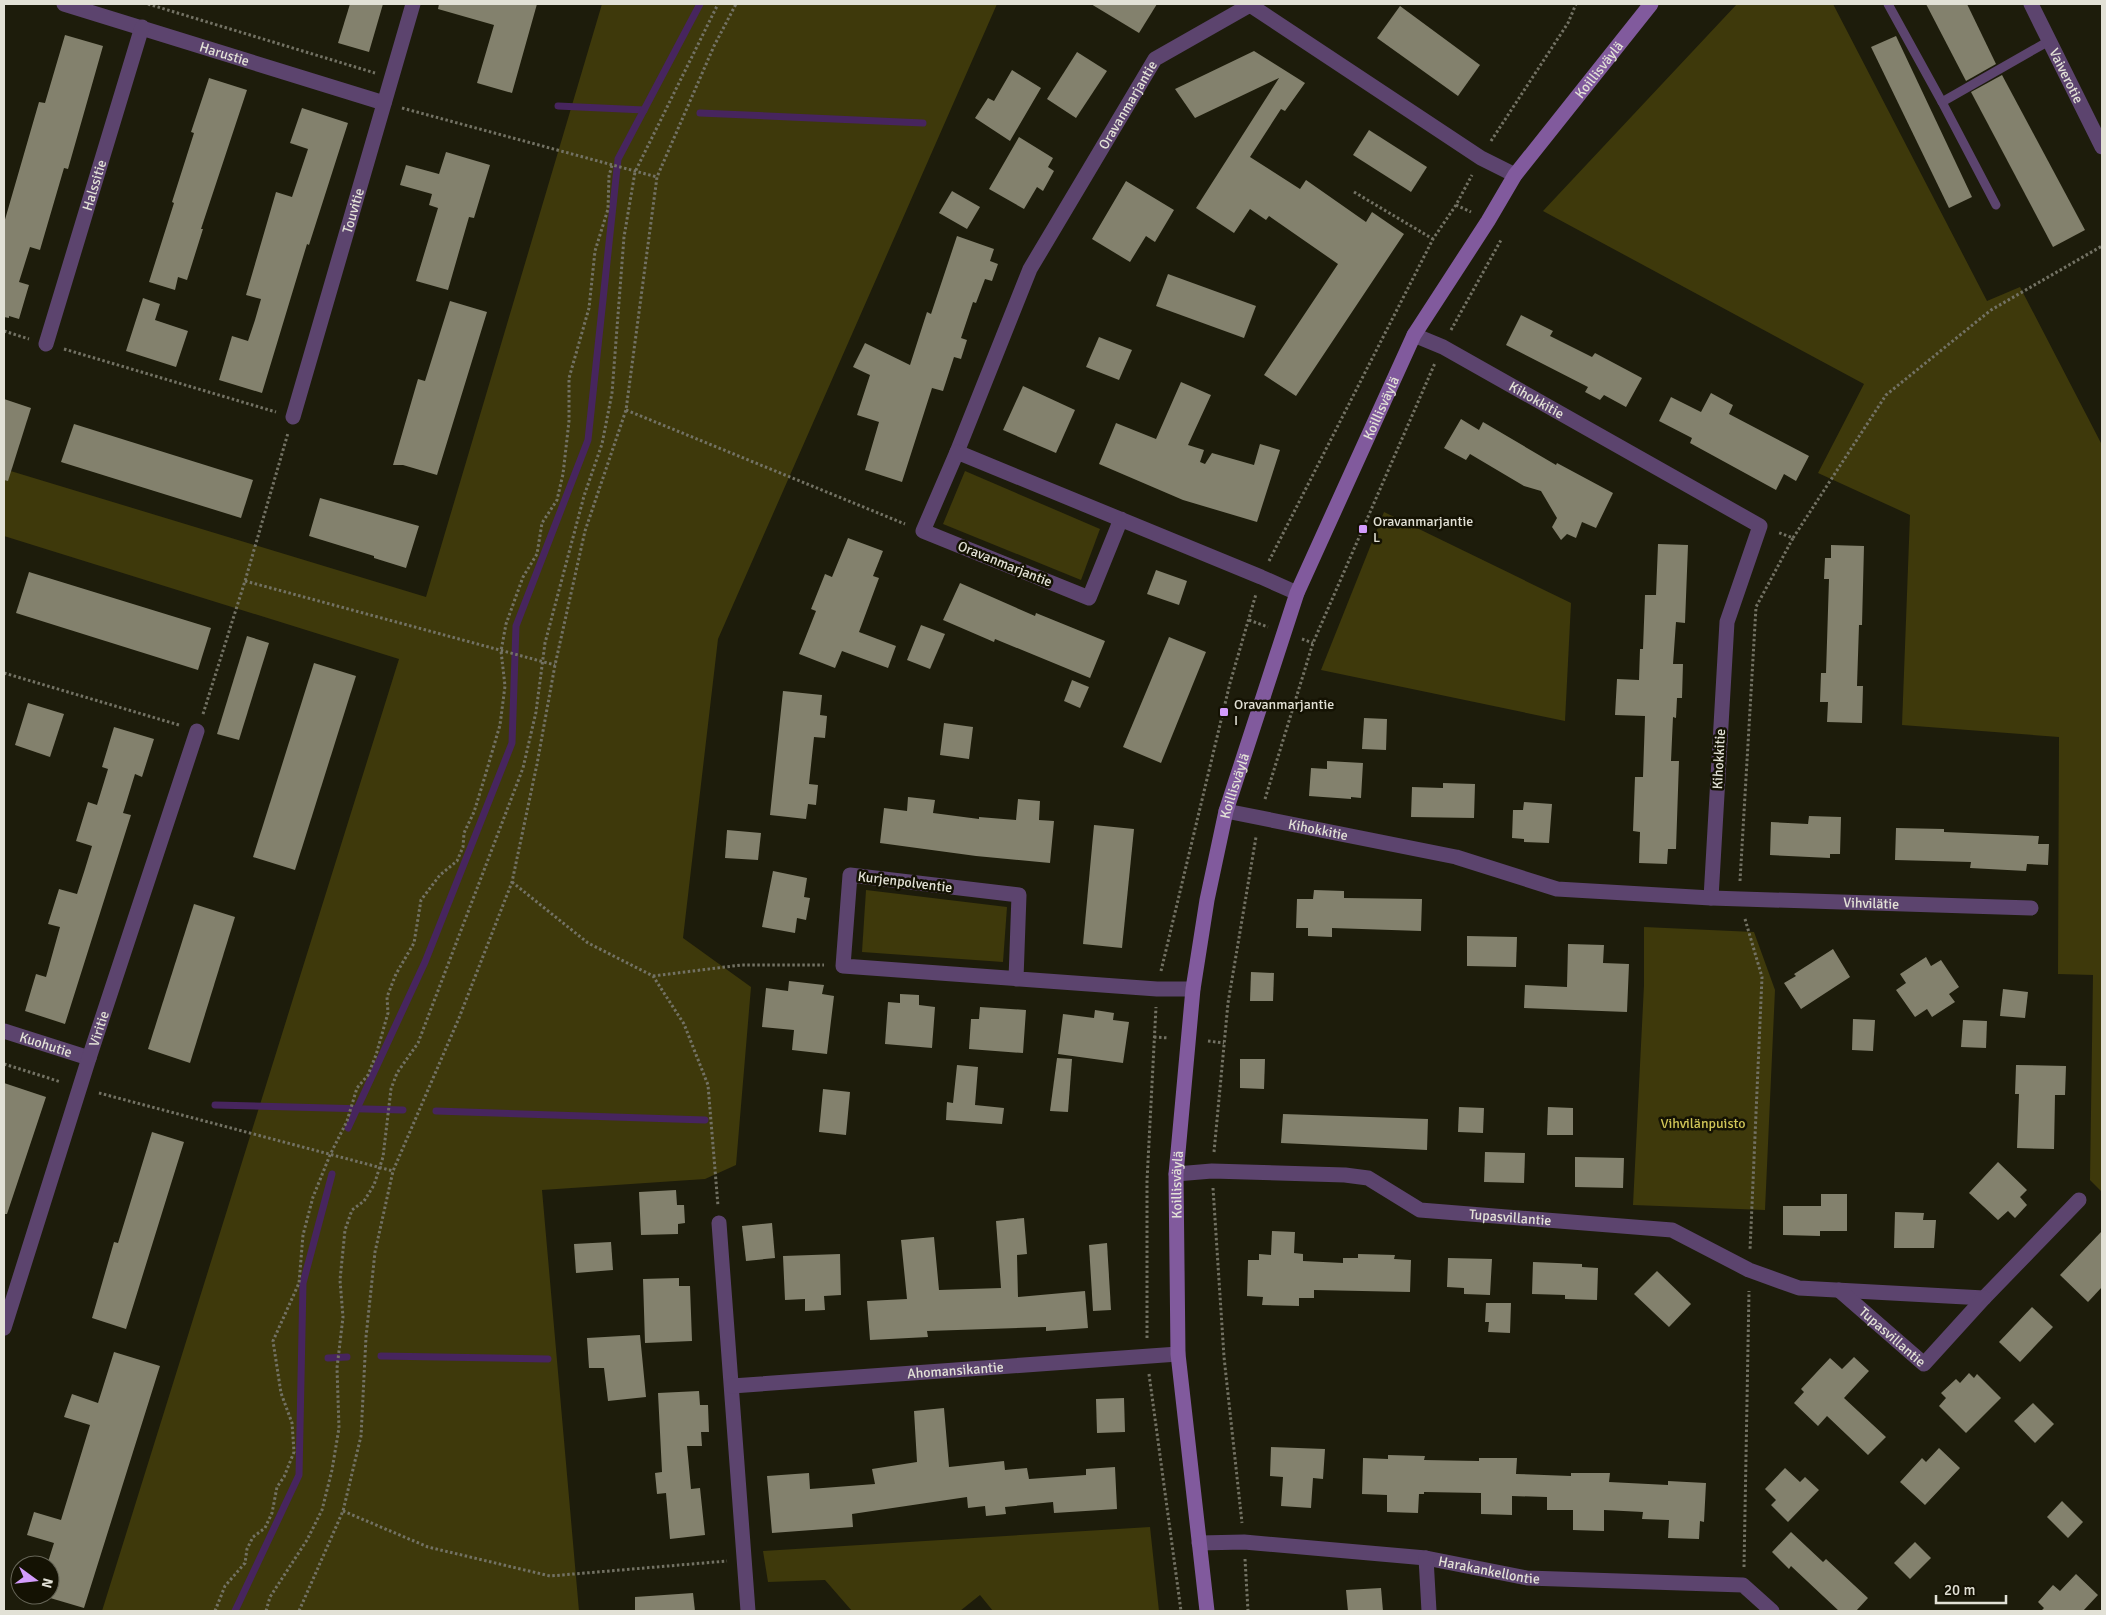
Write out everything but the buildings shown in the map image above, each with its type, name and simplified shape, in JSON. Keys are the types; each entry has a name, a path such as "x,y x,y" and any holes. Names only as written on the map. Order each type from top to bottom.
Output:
{"street":[{"name":"Harustie","path":"64,4 384,103"},
{"name":"Touvitie","path":"293,417 390,77 413,4"},
{"name":"Oravanmarjantie","path":"1121,519 1089,598 923,532 1030,268 1155,59 1251,4 1481,158 1515,175"},
{"name":"Koillisväylä","path":"1207,1611 1178,1354 1176,1174 1193,988 1207,900 1226,810 1297,593 1414,335 1488,221 1515,175 1651,4"},
{"name":"Vaiverotie","path":"2030,4 2102,147"},
{"name":"Halssitie","path":"46,344 142,27"},
{"name":"Kihokkitie","path":"1226,810 1456,857 1557,889 1711,898 1727,622 1760,526 1443,347 1414,335"},
{"path":"957,452 1297,593"},
{"name":"Viritie","path":"4,1328 89,1058 198,731"},
{"name":"Kurjenpolventie","path":"843,966 850,875 1019,896 1016,979"},
{"name":"Vihvilätie","path":"1711,898 2031,908"},
{"path":"843,966 1157,989 1193,988"},
{"name":"Kuohutie","path":"4,1031 89,1058"},
{"name":"Tupasvillantie","path":"1176,1174 1212,1172 1345,1175 1368,1178 1420,1210 1672,1230 1749,1270 1800,1288 1984,1298"},
{"name":"Tupasvillantie","path":"1839,1290 1924,1364 1984,1298 2079,1200"},
{"path":"719,1223 748,1611"},
{"name":"Ahomansikantie","path":"732,1386 1178,1354"},
{"name":"Harakankellontie","path":"1199,1543 1244,1542 1426,1558 1527,1578 1743,1585"},
{"path":"1426,1558 1429,1611"},
{"path":"1743,1585 1772,1611"}],"lane":[{"path":"1888,4 1996,205"},
{"path":"1942,102 2049,41"}],"path":[{"path":"148,4 390,77"},
{"path":"266,1611 270,1597 306,1540 322,1510 332,1470 339,1428 337,1368 343,1317 340,1280 345,1230 352,1210 364,1201 374,1185 383,1157 391,1089 398,1073 418,1044 523,768 536,712 545,643 584,496 602,444 612,393 624,237 635,172 718,4"},
{"path":"299,1611 344,1511 361,1436 366,1338 376,1252 393,1172 459,1018 512,882 538,764 555,666 585,531 626,410 657,177 714,46 736,4"},
{"path":"1181,1611 1147,1355 1147,1181 1157,989 1230,683 1261,577 1433,239 1456,204 1481,158 1568,23 1576,4"},
{"path":"384,103 657,177"},
{"path":"215,1611 226,1586 245,1563 247,1549 253,1537 265,1528 272,1513 277,1487 284,1477 287,1465 294,1452 292,1423 281,1393 272,1341 298,1283 303,1235 313,1197 330,1155 347,1121 357,1088 368,1075 376,1055 388,1012 387,996 396,974 414,943 421,900 440,875 457,861 463,847 464,833 474,812 500,725 505,686 501,651 506,624 523,577 537,554 542,523 557,500 563,474 569,421 570,378 589,308 595,251 608,208 609,176 612,165"},
{"path":"1354,192 1433,239"},
{"path":"1248,1611 1244,1542 1224,1356 1212,1172 1228,1003 1259,818 1313,643 1443,347 1503,236 1488,221 1456,204"},
{"path":"1743,1585 1749,1270 1762,977 1739,898 1756,608 1793,538 1886,395 1991,310 2102,246"},
{"path":"4,331 293,417 245,581 198,731 4,673"},
{"path":"626,410 923,532"},
{"path":"1760,526 1793,538"},
{"path":"245,581 555,666"},
{"path":"512,882 588,943 653,976 684,1024 708,1084 719,1223"},
{"path":"653,976 741,964 843,966"},
{"path":"4,1064 80,1088 393,1172"},
{"path":"344,1511 428,1547 550,1576 744,1560"}],"green space":[{"path":"602,4 997,4 718,639 683,938 751,987 736,1165 705,1179 542,1190 579,1611 102,1611 399,659 4,536 4,469 426,597"},
{"path":"1737,4 1833,4 1987,301 2020,287 2102,445 2102,1192 2090,1180 2093,975 2058,974 2059,737 1902,725 1910,515 1818,473 1864,384 1543,211"},
{"path":"965,471 1100,529 1081,580 943,524"},
{"path":"1384,512 1571,603 1565,721 1321,670"},
{"path":"866,890 1007,907 1003,962 862,952"},
{"name":"Vihvilänpuisto","path":"1644,927 1754,932 1775,990 1765,1210 1633,1205 1644,985"},
{"path":"1150,1527 1159,1611 993,1611 980,1595 960,1611 852,1611 825,1580 768,1582 763,1551"}],"waterway":[{"path":"348,1128 425,962 512,743 516,626 588,440 618,159 700,4"},
{"path":"558,106 644,110"},
{"path":"700,113 923,123"},
{"path":"215,1105 403,1110"},
{"path":"436,1111 705,1120"},
{"path":"235,1611 299,1475 303,1283 332,1174"},
{"path":"381,1356 548,1359"},
{"path":"328,1358 347,1357"}],"place":[{"name":"Oravanmarjantie L","path":"1363,529"},
{"name":"Oravanmarjantie I","path":"1224,712"}]}
